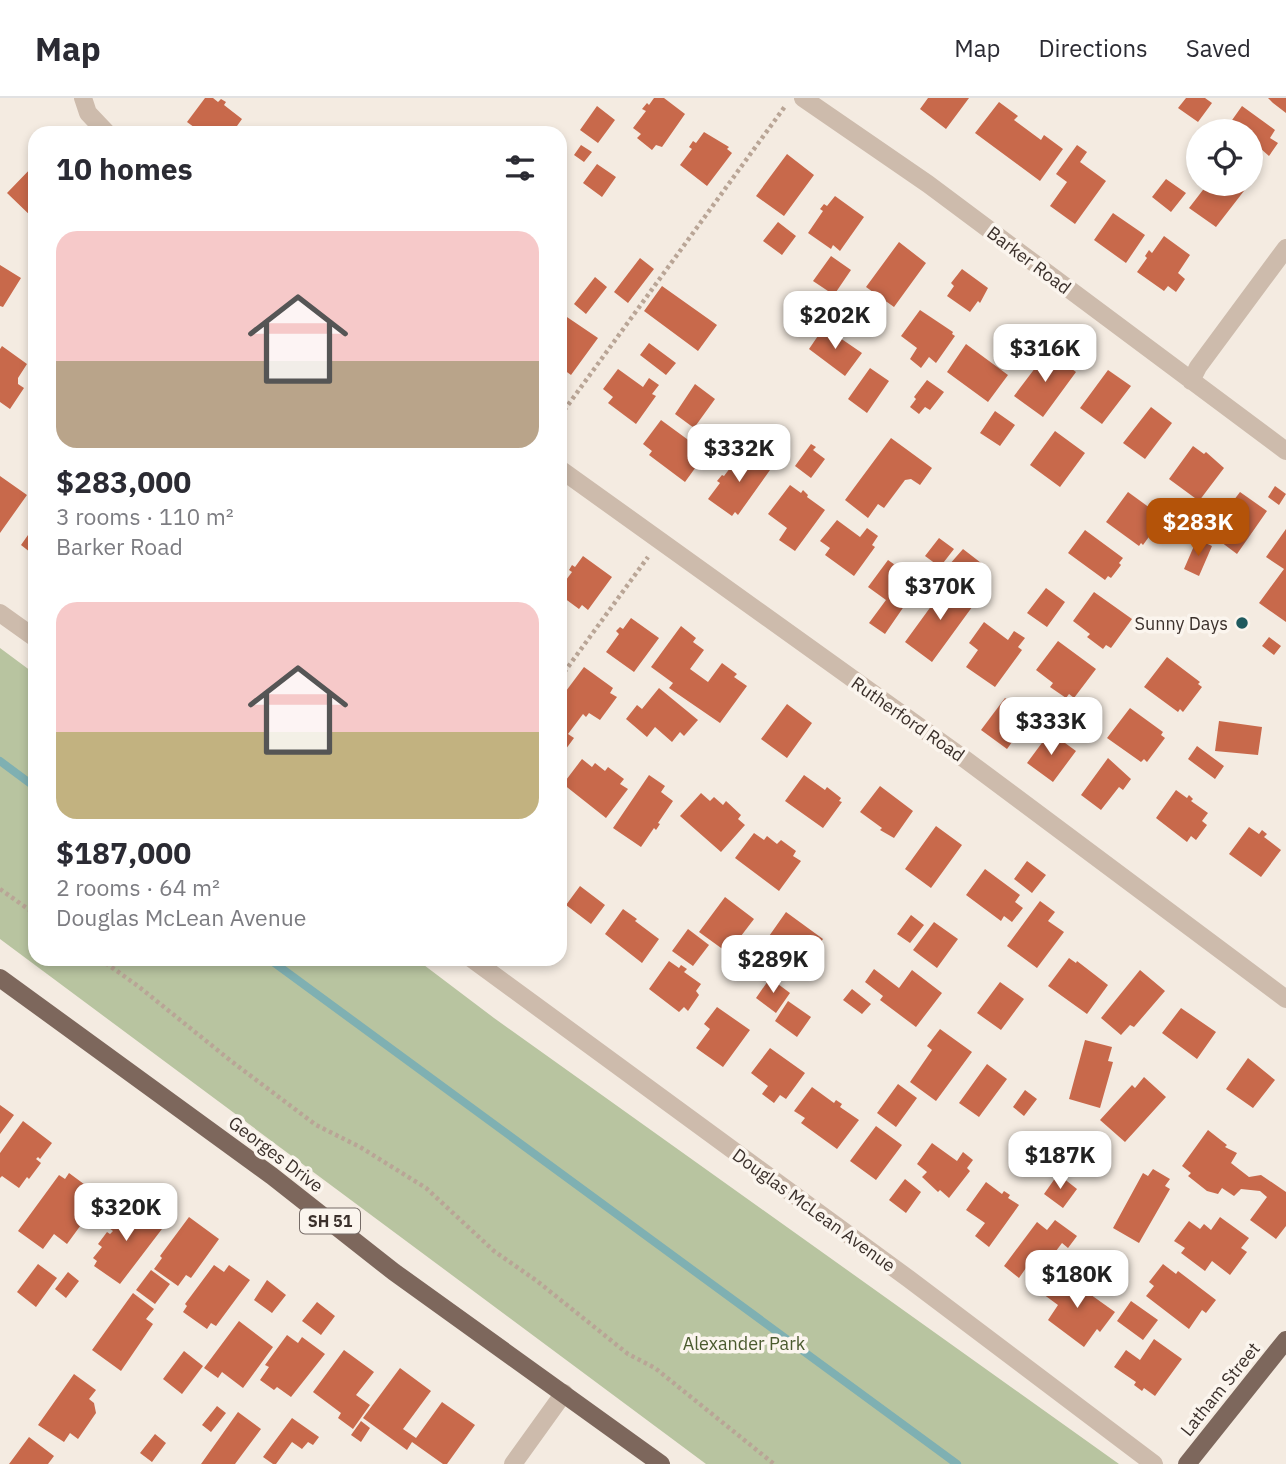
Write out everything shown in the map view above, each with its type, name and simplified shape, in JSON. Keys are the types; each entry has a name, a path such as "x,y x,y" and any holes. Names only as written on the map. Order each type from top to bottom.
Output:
{"main road":[{"name":"Georges Drive","path":"0,978 272,1176 394,1272 661,1464"},
{"name":"Latham Street","path":"1187,1464 1286,1340"}],"street":[{"path":"83,98 88,113 100,126"},
{"name":"Barker Road","path":"803,98 829,105 928,184 1286,451"},
{"path":"1191,381 1198,367 1286,248"},
{"name":"Rutherford Road","path":"567,474 966,760 1286,999"},
{"path":"0,612 28,633"},
{"name":"Douglas McLean Avenue","path":"482,966 909,1279 1154,1464"},
{"path":"513,1464 564,1393"}],"path":[{"path":"567,406 791,98"},
{"path":"567,668 660,542"},
{"path":"0,889 28,909"},
{"path":"110,966 316,1125 359,1147 426,1188 494,1251 537,1281 628,1354 655,1368 774,1464"}],"green space":[{"name":"Alexander Park","path":"0,648 28,669 28,960 0,939"},
{"name":"Alexander Park","path":"36,966 425,966 494,1018 1119,1464 706,1464"}],"building":[{"path":"205,98 213,98 218,102 221,99 226,102 224,105 242,119 237,126 192,126 187,122"},
{"path":"654,98 664,98 685,114 662,147 656,145 652,150 637,138 641,134 633,128 646,111 642,109"},
{"path":"928,98 969,98 946,129 920,109"},
{"path":"1186,98 1205,98 1212,103 1200,119 1194,119 1178,108"},
{"path":"1268,98 1286,98 1286,113 1273,103"},
{"path":"999,102 1018,116 1014,120 1041,140 1044,135 1063,149 1040,181 975,133"},
{"path":"597,106 615,120 598,143 580,130"},
{"path":"1242,106 1260,119 1233,119"},
{"path":"1263,121 1275,130 1270,138 1278,143 1269,156 1263,151"},
{"path":"704,132 729,147 727,149 732,153 707,186 680,165 692,149 689,147 693,141 696,143"},
{"path":"581,145 592,152 584,162 574,155"},
{"path":"1077,145 1087,152 1080,162 1106,181 1075,224 1050,206 1067,182 1056,174"},
{"path":"787,154 814,175 784,216 756,196"},
{"path":"597,164 616,177 602,197 583,183"},
{"path":"28,171 28,213 7,193"},
{"path":"1166,179 1186,193 1171,212 1152,197"},
{"path":"835,196 864,217 840,251 833,245 831,249 808,233 823,211 820,209 824,204 827,206"},
{"path":"1198,196 1240,196 1216,227 1189,208"},
{"path":"1113,213 1145,235 1126,263 1094,240"},
{"path":"778,222 796,236 782,255 763,241"},
{"path":"1164,236 1190,255 1178,273 1185,279 1176,292 1168,286 1164,291 1137,272 1149,250 1152,253"},
{"path":"899,242 926,263 894,307 866,287"},
{"path":"831,256 851,270 834,295 813,281"},
{"path":"640,258 654,269 628,303 614,292"},
{"path":"0,265 21,278 3,307 0,306"},
{"path":"962,269 988,288 980,303 978,301 970,312 947,296 954,286 951,283"},
{"path":"595,277 607,287 586,314 574,304"},
{"path":"662,286 717,325 698,351 644,311"},
{"path":"920,310 955,336 936,363 929,357 921,368 910,359 917,348 901,336"},
{"path":"567,317 598,338 571,375 567,372"},
{"path":"824,327 862,353 845,376 809,349"},
{"path":"649,343 676,363 666,375 640,355"},
{"path":"966,344 1008,375 988,402 947,372"},
{"path":"2,346 27,364 18,378 18,384 24,388 10,409 0,402"},
{"path":"1048,351 1076,372 1043,417 1014,396"},
{"path":"870,368 889,381 867,413 848,399"},
{"path":"618,369 643,387 649,378 659,385 652,394 656,396 636,424 608,403 613,397 603,389"},
{"path":"1108,370 1131,386 1102,424 1080,408"},
{"path":"927,380 944,392 930,410 925,407 919,414 910,407"},
{"path":"695,384 715,399 694,428 675,414"},
{"path":"1151,407 1172,423 1145,459 1123,443"},
{"path":"995,411 1015,425 1000,446 980,433"},
{"path":"661,420 706,453 685,482 649,455 652,451 643,444"},
{"path":"1055,431 1085,453 1060,487 1030,465"},
{"path":"891,438 932,468 920,485 911,479 905,480 884,508 878,504 868,518 845,500"},
{"path":"811,444 816,447 813,450 825,459 811,478 795,466"},
{"path":"1193,446 1204,454 1206,452 1224,468 1199,501 1169,479"},
{"path":"743,451 770,470 738,515 735,512 732,516 708,499 720,483 717,481"},
{"path":"0,476 27,495 0,533"},
{"path":"790,485 801,493 803,490 807,497 825,510 795,551 779,540 787,528 768,514"},
{"path":"1275,486 1286,494 1279,505 1268,497"},
{"path":"1128,492 1162,519 1143,545 1141,543 1139,546 1106,522"},
{"path":"1240,492 1267,511 1237,554 1209,533"},
{"path":"837,520 860,537 867,528 878,536 872,545 875,547 854,576 825,555 830,548 820,541"},
{"path":"1286,529 1286,622 1259,603 1284,569 1266,557"},
{"path":"1085,530 1123,558 1111,578 1108,576 1105,580 1068,553"},
{"path":"28,535 28,550 21,545"},
{"path":"939,538 954,549 940,567 925,556"},
{"path":"1197,539 1212,546 1199,576 1184,569"},
{"path":"963,549 985,566 971,583 949,565"},
{"path":"583,556 612,577 588,610 582,605 579,609 567,600 567,579 572,572 569,570 572,565 575,567"},
{"path":"888,560 898,567 901,563 906,567 904,570 920,583 885,634 869,623 886,600 868,587"},
{"path":"948,583 975,603 932,662 905,642"},
{"path":"1046,588 1065,602 1047,627 1027,613"},
{"path":"1094,592 1132,619 1111,648 1106,645 1103,649 1087,637 1090,634 1073,621"},
{"path":"631,618 659,638 634,672 606,652 619,634 616,631 620,627 623,629"},
{"path":"984,622 1008,640 1014,631 1025,638 1018,647 1022,650 995,687 966,667 978,650 969,643"},
{"path":"681,626 696,638 693,642 704,650 690,669 708,682 722,663 737,674 734,677 747,686 720,723 669,688 673,683 651,667"},
{"path":"1269,637 1281,646 1274,655 1262,646"},
{"path":"1058,641 1096,669 1074,698 1069,694 1066,698 1050,687 1053,683 1036,670"},
{"path":"1167,657 1200,682 1198,684 1202,687 1183,712 1180,709 1178,712 1144,687"},
{"path":"584,667 613,688 610,693 617,697 600,720 589,713 586,717 583,714 568,734 574,738 567,748 567,690"},
{"path":"659,688 698,720 684,736 680,732 672,742 655,727 647,737 626,719 637,705 642,709"},
{"path":"1005,698 1030,717 1007,749 981,730"},
{"path":"787,704 812,723 787,758 761,739"},
{"path":"1130,708 1163,732 1161,735 1165,738 1147,762 1144,759 1141,762 1107,738"},
{"path":"1219,721 1262,727 1258,755 1215,751"},
{"path":"1050,732 1076,751 1053,782 1027,763"},
{"path":"1197,746 1224,766 1215,779 1188,759"},
{"path":"1108,758 1131,779 1123,790 1119,787 1101,810 1081,795"},
{"path":"582,759 592,767 595,763 605,771 608,767 624,779 620,784 628,789 606,818 567,787 567,779"},
{"path":"649,775 665,786 661,792 673,801 656,830 654,828 641,847 613,828"},
{"path":"804,775 841,798 839,801 842,802 823,828 785,801"},
{"path":"880,786 913,811 894,838 880,830 882,828 860,812"},
{"path":"1176,790 1187,798 1189,795 1193,799 1191,801 1208,813 1202,821 1207,825 1196,840 1191,836 1187,842 1156,818"},
{"path":"701,793 710,801 714,797 723,805 726,801 741,815 738,819 745,825 721,852 680,816"},
{"path":"936,826 962,845 931,888 905,869"},
{"path":"1249,827 1259,834 1262,830 1267,834 1264,837 1281,850 1261,877 1229,854"},
{"path":"754,833 764,840 767,836 777,844 781,840 796,851 793,856 801,861 779,891 735,858"},
{"path":"1027,861 1046,875 1032,893 1014,879"},
{"path":"985,869 1020,895 1015,902 1023,908 1012,922 1004,916 1001,921 966,895"},
{"path":"580,886 605,905 591,924 567,904"},
{"path":"725,897 754,919 728,953 699,932"},
{"path":"1040,901 1055,912 1048,921 1064,932 1037,968 1007,946"},
{"path":"623,909 659,939 642,963 605,934"},
{"path":"786,912 823,939 804,966 767,939"},
{"path":"911,915 924,925 910,943 897,934"},
{"path":"934,922 958,939 937,968 913,950"},
{"path":"688,929 709,945 693,966 672,951"},
{"path":"1069,958 1108,985 1087,1014 1048,986"},
{"path":"669,961 679,968 681,965 687,969 684,972 701,984 696,991 699,995 688,1011 684,1007 679,1012 649,989"},
{"path":"874,969 899,988 912,970 942,993 916,1027 880,1000 883,996 865,982"},
{"path":"1140,970 1165,991 1134,1027 1130,1025 1121,1035 1101,1018"},
{"path":"770,978 790,993 776,1013 756,998"},
{"path":"1000,982 1024,999 1001,1030 977,1013"},
{"path":"852,989 871,1004 862,1014 843,1000"},
{"path":"788,1001 811,1017 797,1037 775,1021"},
{"path":"717,1007 750,1030 723,1067 696,1048 710,1029 704,1024"},
{"path":"1181,1008 1216,1032 1197,1059 1162,1033"},
{"path":"940,1029 972,1052 936,1101 910,1082 932,1050 927,1046"},
{"path":"1085,1040 1112,1047 1108,1061 1113,1062 1100,1108 1069,1099"},
{"path":"770,1048 805,1073 786,1099 780,1095 774,1103 762,1094 768,1086 751,1073"},
{"path":"1248,1058 1275,1080 1253,1108 1226,1089"},
{"path":"987,1064 1007,1079 979,1117 959,1103"},
{"path":"1144,1077 1166,1097 1125,1142 1100,1120 1132,1085 1135,1088"},
{"path":"898,1084 917,1098 896,1127 877,1113"},
{"path":"812,1087 834,1103 836,1100 842,1104 840,1107 859,1120 837,1149 801,1123 805,1118 794,1111"},
{"path":"1025,1090 1037,1099 1024,1116 1013,1107"},
{"path":"0,1105 14,1115 0,1134"},
{"path":"23,1121 52,1143 40,1159 36,1159 41,1163 19,1188 2,1176 0,1178 0,1153"},
{"path":"876,1126 902,1145 876,1180 850,1161"},
{"path":"1208,1130 1227,1145 1225,1147 1237,1153 1231,1163 1249,1177 1261,1175 1286,1192 1286,1226 1276,1239 1250,1220 1267,1197 1260,1191 1241,1189 1234,1196 1222,1188 1218,1194 1207,1191 1188,1176 1191,1173 1182,1166"},
{"path":"932,1143 957,1161 963,1152 973,1160 967,1168 970,1171 949,1198 922,1177 927,1172 917,1164"},
{"path":"1153,1169 1170,1179 1165,1186 1170,1189 1139,1243 1113,1228 1143,1173 1148,1176"},
{"path":"69,1173 96,1193 92,1199 97,1203 67,1244 54,1234 43,1249 18,1231 59,1175 65,1179"},
{"path":"1058,1174 1077,1189 1063,1208 1044,1194"},
{"path":"905,1179 921,1192 906,1213 889,1200"},
{"path":"986,1182 1002,1194 1004,1191 1010,1195 1008,1198 1019,1205 989,1247 975,1236 985,1223 966,1210"},
{"path":"132,1205 165,1225 120,1284 94,1266 97,1261 93,1258 102,1247 98,1244 107,1232 110,1234 113,1231 109,1228 117,1217 121,1220"},
{"path":"189,1217 219,1239 191,1278 186,1275 178,1286 154,1269 162,1258 160,1256"},
{"path":"1220,1217 1249,1238 1241,1248 1247,1252 1230,1275 1212,1261 1205,1271 1181,1253 1185,1248 1174,1241 1189,1221 1200,1229 1204,1224 1211,1230"},
{"path":"1055,1220 1077,1236 1068,1248 1062,1243 1050,1259 1056,1264 1043,1281 1026,1268 1019,1278 1004,1266 1037,1222 1047,1230"},
{"path":"38,1264 57,1278 36,1307 17,1292"},
{"path":"1163,1264 1176,1274 1178,1271 1216,1300 1206,1313 1202,1310 1189,1329 1146,1296 1154,1286 1149,1282"},
{"path":"214,1265 224,1272 229,1265 250,1280 216,1326 211,1323 207,1329 183,1312 187,1306 185,1304"},
{"path":"151,1270 170,1284 155,1304 136,1290"},
{"path":"68,1272 79,1281 66,1298 55,1289"},
{"path":"1059,1272 1115,1312 1100,1332 1097,1329 1084,1347 1048,1320 1058,1305 1043,1294"},
{"path":"267,1280 286,1295 272,1313 254,1300"},
{"path":"133,1293 154,1309 146,1319 153,1324 121,1371 92,1350"},
{"path":"1131,1301 1158,1320 1143,1340 1117,1321"},
{"path":"317,1302 335,1316 321,1335 302,1321"},
{"path":"239,1321 273,1347 243,1388 222,1372 218,1378 204,1368"},
{"path":"287,1335 298,1343 302,1337 325,1354 291,1397 260,1380 269,1367 265,1365"},
{"path":"1154,1339 1182,1359 1155,1396 1144,1388 1142,1391 1134,1385 1136,1382 1114,1367 1126,1350 1140,1360"},
{"path":"344,1350 374,1372 356,1395 370,1405 353,1429 338,1418 341,1413 313,1392"},
{"path":"184,1351 203,1366 182,1394 163,1379"},
{"path":"400,1368 431,1391 403,1429 416,1438 442,1402 475,1425 447,1464 443,1464 412,1442 407,1450 363,1418"},
{"path":"74,1374 96,1390 89,1399 94,1403 96,1413 78,1439 70,1433 64,1442 38,1425"},
{"path":"217,1406 226,1413 211,1432 202,1425"},
{"path":"238,1412 261,1429 235,1464 201,1464"},
{"path":"292,1418 319,1437 313,1445 308,1442 302,1449 292,1442 276,1464 273,1464 263,1457"},
{"path":"361,1421 370,1428 361,1442 351,1435"},
{"path":"155,1434 166,1443 152,1462 140,1453"},
{"path":"29,1437 54,1456 48,1464 9,1464"}],"waterway":[{"path":"0,761 28,782"},
{"path":"279,966 957,1464"}],"place":[{"name":"Sunny Days","path":"1242,623"}]}
